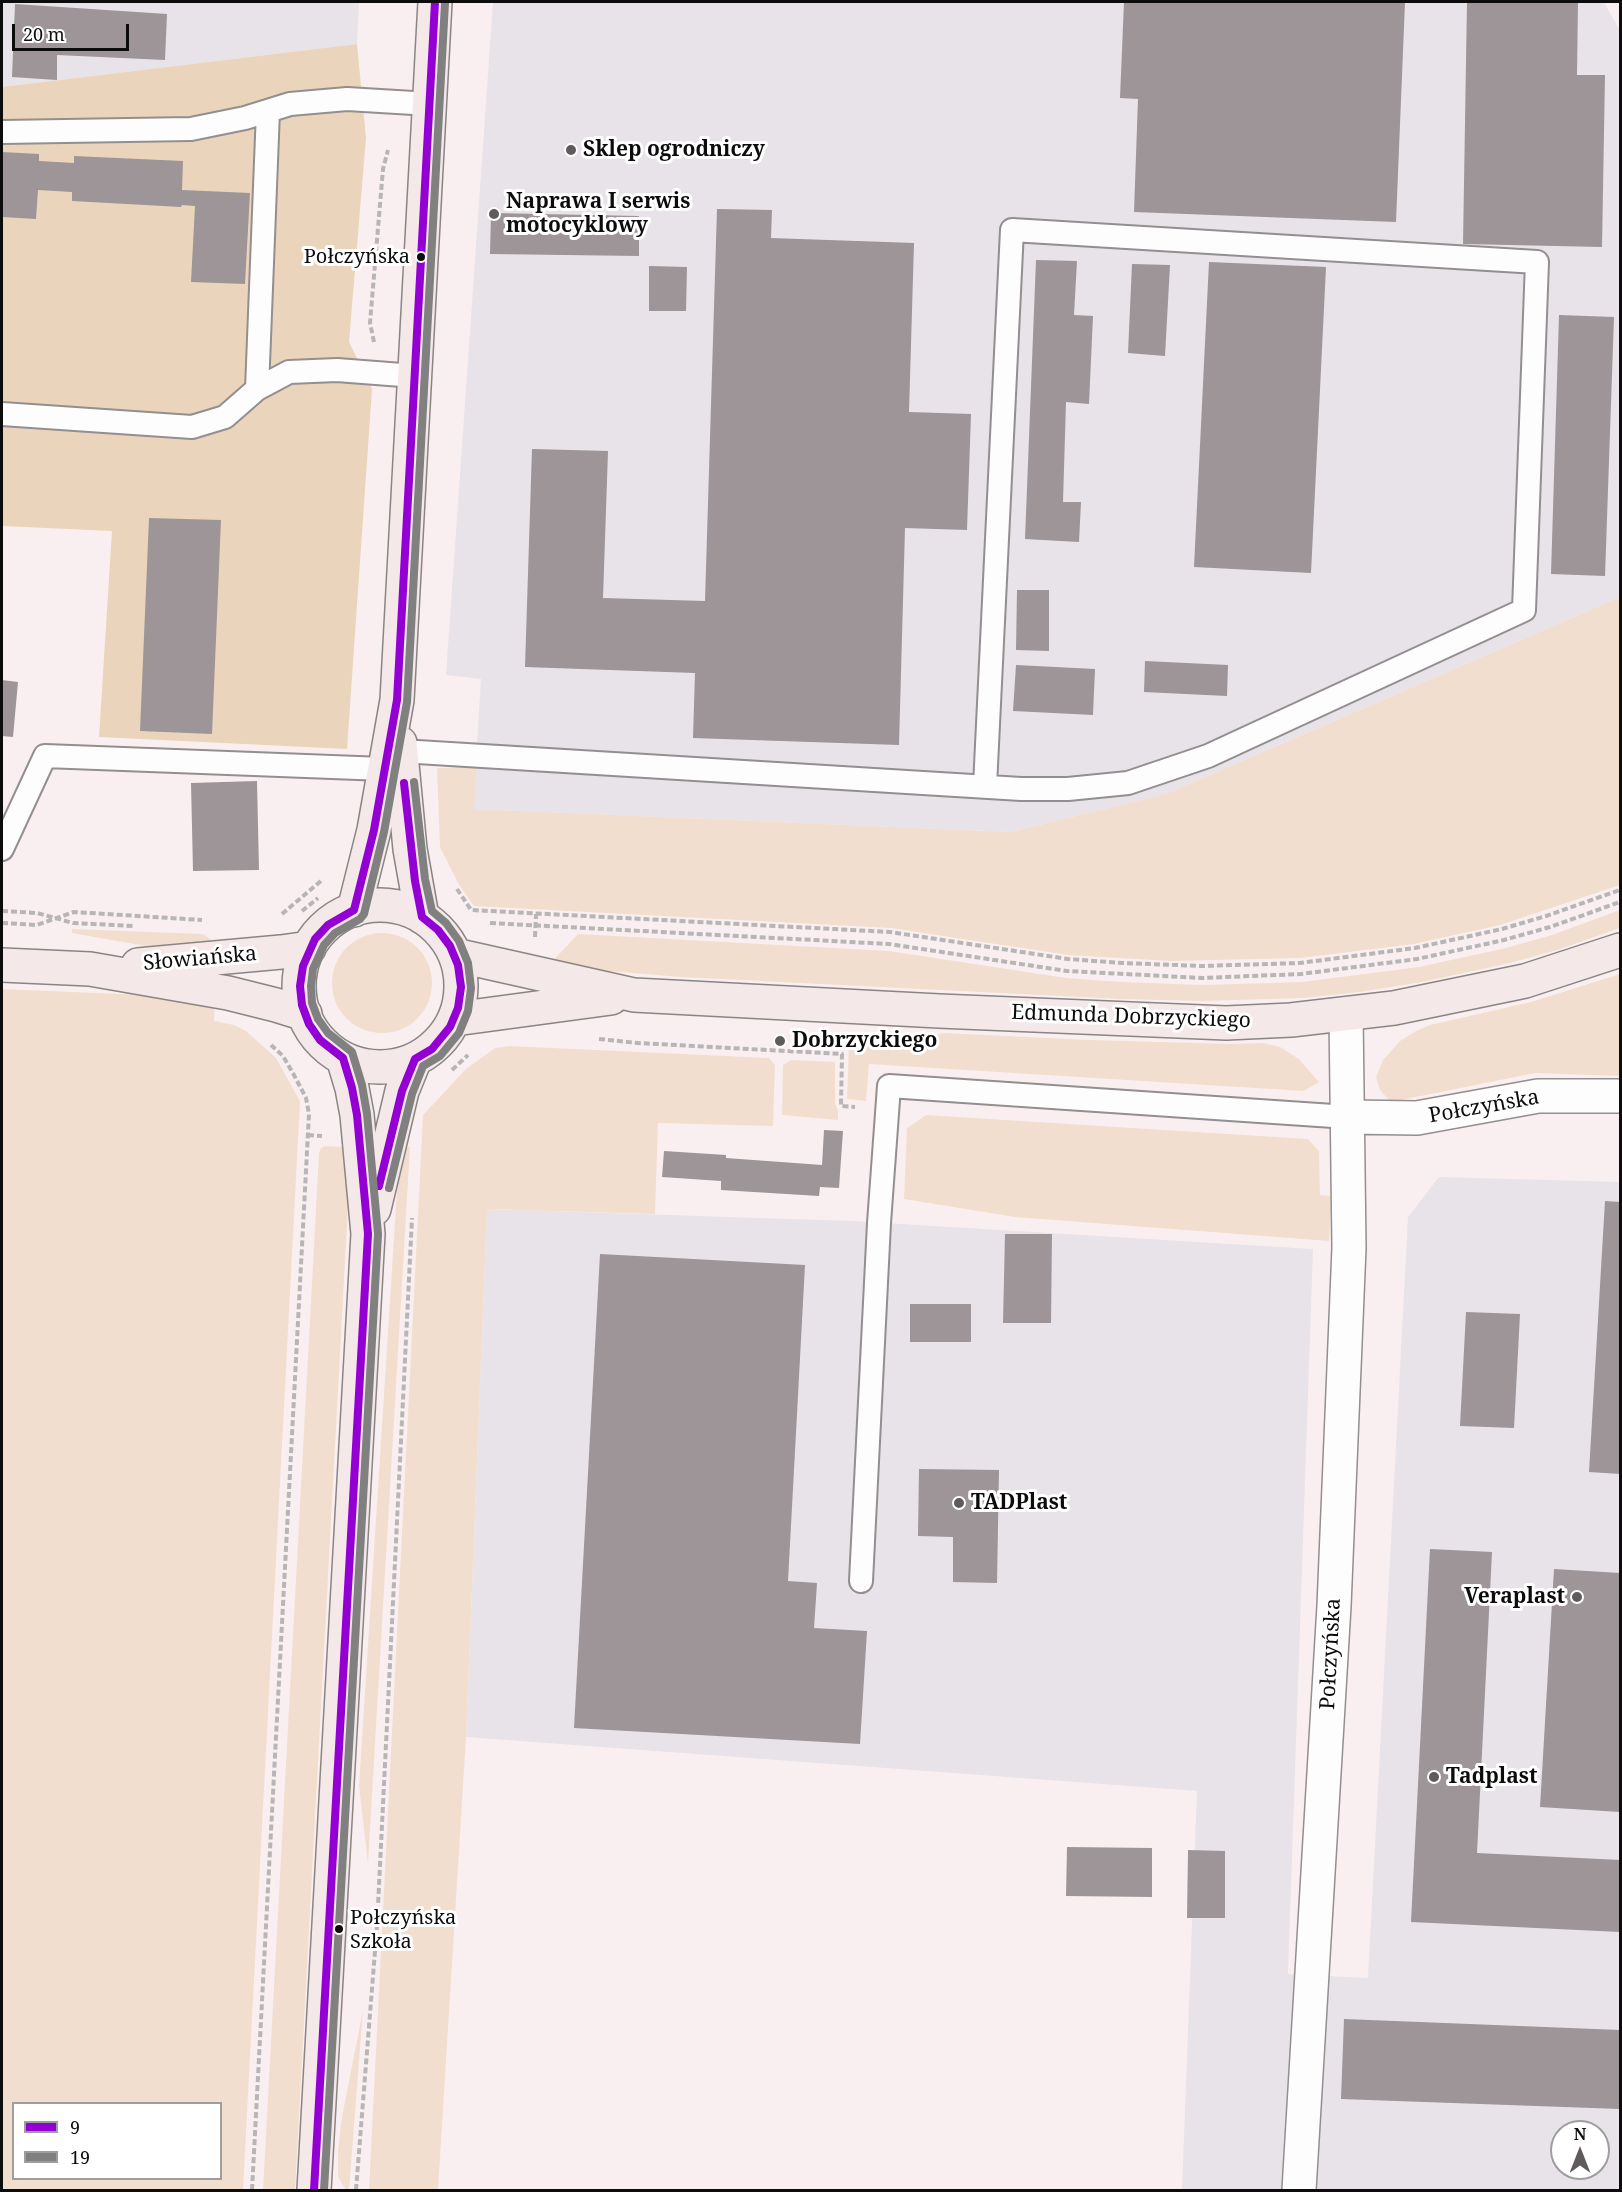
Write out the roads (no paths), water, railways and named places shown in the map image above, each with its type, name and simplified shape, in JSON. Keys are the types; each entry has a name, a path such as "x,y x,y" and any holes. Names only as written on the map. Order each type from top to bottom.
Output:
{"main road":[{"path":"354,910 392,760 435,2"},
{"path":"392,760 422,918"},
{"path":"389,906 401,908 422,918 438,930 455,955 461,976 461,987 455,1019 438,1042 416,1059 395,1065 374,1067 343,1058 320,1040 305,1014 300,986 309,948 328,925 354,910 389,906"},
{"name":"Słowiańska","path":"2,965 90,969 217,959 309,948"},
{"name":"Edmunda Dobrzyckiego","path":"455,955 634,995 1226,1023 1346,1014 1481,992 1525,981 1620,950"},
{"name":"Słowiańska","path":"90,969 228,993 305,1014"},
{"name":"Edmunda Dobrzyckiego","path":"455,1019 634,995"},
{"path":"314,2190 368,1234 357,1115 343,1058"},
{"path":"368,1234 402,1091 416,1059"}],"street":[{"name":"Połczyńska","path":"1299,2190 1334,1605 1349,1248 1346,1014"},
{"name":"Połczyńska","path":"1348,1116 1388,1119 1417,1118 1538,1096 1620,1096"}],"lane":[{"path":"2,132 191,129 290,104 347,99 430,104"},
{"path":"257,388 268,111"},
{"path":"2,849 45,756 392,760 1022,789 1068,789 1128,783 1208,756 1524,610 1537,262 1012,230 985,786"},
{"path":"2,414 192,427 225,417 257,388 290,372 338,370 415,376"},
{"path":"861,1581 879,1223 889,1086 1348,1116"}],"place":[{"name":"Sklep ogrodniczy","path":"571,150"},
{"name":"Naprawa I serwis motocyklowy","path":"494,214"},
{"name":"Połczyńska","path":"421,257"},
{"name":"Dobrzyckiego","path":"780,1041"},
{"name":"TADPlast","path":"959,1503"},
{"name":"Veraplast","path":"1577,1597"},
{"name":"Tadplast","path":"1434,1777"},
{"name":"Połczyńska Szkoła","path":"339,1929"}]}
